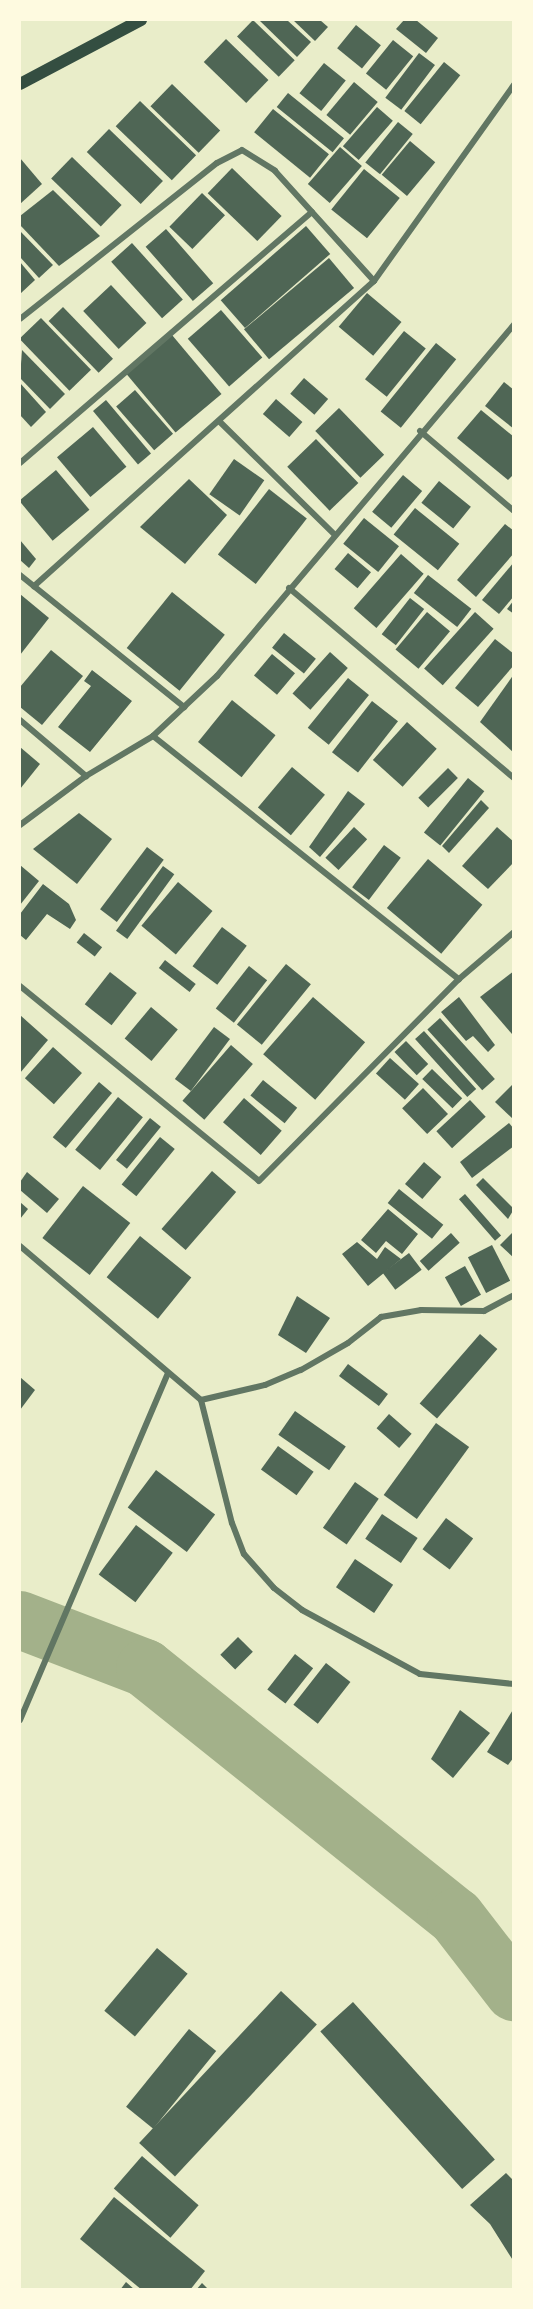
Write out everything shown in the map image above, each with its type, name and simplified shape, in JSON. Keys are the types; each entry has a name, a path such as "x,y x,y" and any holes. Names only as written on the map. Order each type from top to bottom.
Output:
{"main road":[{"path":"20,84 141,20"}],"street":[{"path":"34,586 220,422 374,281 513,84"},
{"path":"20,319 217,163 242,150 275,171 374,281"},
{"path":"20,463 312,212"},
{"path":"20,825 87,776 153,736 217,675 420,431 513,324"},
{"path":"220,422 334,534"},
{"path":"420,431 513,511"},
{"path":"20,575 184,707"},
{"path":"290,588 513,778"},
{"path":"20,720 87,776"},
{"path":"153,736 459,979"},
{"path":"20,986 258,1181 459,979 513,932"},
{"path":"20,1246 201,1400 240,1544 244,1554 274,1588 302,1610 420,1674 513,1684"},
{"path":"201,1400 265,1384 301,1370 348,1343 381,1317 421,1310 484,1311 513,1295"},
{"path":"20,1720 100,1527 168,1373"}],"building":[{"path":"253,20 295,60 279,77 237,37"},
{"path":"259,20 287,20 311,42 297,57"},
{"path":"293,20 320,20 328,27 315,41"},
{"path":"404,20 416,20 438,38 426,53 396,29"},
{"path":"356,25 381,45 362,68 337,48"},
{"path":"226,39 268,80 246,103 204,62"},
{"path":"393,40 413,56 386,90 366,73"},
{"path":"419,53 435,65 401,110 385,98"},
{"path":"444,62 460,75 421,124 404,111"},
{"path":"324,63 346,81 321,111 299,93"},
{"path":"354,82 378,102 350,135 326,115"},
{"path":"172,84 220,131 199,153 150,106"},
{"path":"288,93 344,138 333,152 277,107"},
{"path":"140,101 196,155 172,180 116,126"},
{"path":"377,107 393,121 359,160 343,146"},
{"path":"273,109 329,154 310,178 254,132"},
{"path":"398,122 413,134 380,174 365,162"},
{"path":"109,129 163,181 141,204 87,152"},
{"path":"410,141 435,162 407,196 382,175"},
{"path":"340,147 362,166 330,203 308,184"},
{"path":"72,157 122,205 101,227 51,179"},
{"path":"20,158 42,184 20,204"},
{"path":"232,168 282,216 257,241 208,193"},
{"path":"364,169 400,198 367,238 331,209"},
{"path":"53,190 100,236 59,266 20,225 20,216"},
{"path":"202,193 225,215 192,249 169,227"},
{"path":"306,226 330,254 245,328 221,300"},
{"path":"166,229 213,283 193,301 146,247"},
{"path":"20,231 53,265 39,278 20,257"},
{"path":"132,243 183,299 162,318 111,262"},
{"path":"329,258 354,288 269,359 244,329"},
{"path":"20,262 35,280 20,294"},
{"path":"111,285 146,323 119,349 83,311"},
{"path":"367,293 401,322 373,356 339,327"},
{"path":"63,307 113,359 99,373 49,321"},
{"path":"221,310 262,358 229,386 188,339"},
{"path":"41,318 91,370 69,391 20,339"},
{"path":"404,331 426,349 387,397 365,379"},
{"path":"172,335 221,394 176,433 126,374"},
{"path":"436,343 456,359 401,428 381,411"},
{"path":"22,350 65,394 50,409 20,378"},
{"path":"304,378 328,399 314,415 290,394"},
{"path":"504,382 514,390 514,429 485,406"},
{"path":"20,383 46,412 31,427 20,415"},
{"path":"135,390 173,434 154,450 116,406"},
{"path":"276,399 302,422 289,437 263,414"},
{"path":"106,400 151,454 138,465 93,411"},
{"path":"339,408 384,455 360,478 315,431"},
{"path":"481,410 514,437 514,474 508,480 457,438"},
{"path":"93,427 126,467 90,497 57,457"},
{"path":"316,439 358,483 330,511 287,467"},
{"path":"234,459 264,480 240,515 209,494"},
{"path":"56,470 89,510 53,541 20,500"},
{"path":"403,475 422,491 391,528 372,512"},
{"path":"189,479 227,515 185,564 140,527"},
{"path":"439,481 471,507 453,529 421,503"},
{"path":"269,489 307,519 256,584 218,554"},
{"path":"415,508 459,544 438,570 394,534"},
{"path":"364,518 399,546 378,572 343,544"},
{"path":"505,524 514,531 514,553 476,597 457,580"},
{"path":"20,540 36,559 29,568 20,560"},
{"path":"348,553 371,572 357,588 335,569"},
{"path":"401,554 424,574 376,628 354,608"},
{"path":"514,562 514,596 499,614 482,600"},
{"path":"428,575 471,609 457,627 414,593"},
{"path":"172,592 225,635 180,691 127,648"},
{"path":"20,594 49,618 20,655"},
{"path":"410,598 424,609 396,645 382,634"},
{"path":"514,600 514,614 507,609"},
{"path":"427,612 450,631 418,669 396,650"},
{"path":"475,612 494,629 443,685 424,668"},
{"path":"284,633 316,659 304,674 272,648"},
{"path":"495,639 514,654 514,665 478,707 455,688"},
{"path":"51,650 83,676 42,725 20,707 20,687"},
{"path":"330,652 348,668 310,710 293,694"},
{"path":"272,654 295,673 277,695 254,675"},
{"path":"92,670 132,701 90,752 58,727 91,686 84,681"},
{"path":"514,674 514,753 480,722"},
{"path":"348,678 369,695 329,745 308,728"},
{"path":"232,700 276,735 242,777 198,742"},
{"path":"372,701 398,721 358,773 332,752"},
{"path":"407,722 437,749 403,787 373,760"},
{"path":"20,747 40,764 20,789"},
{"path":"292,767 325,795 291,835 258,808"},
{"path":"448,768 458,778 428,808 418,798"},
{"path":"468,778 484,791 440,846 424,832"},
{"path":"348,791 365,804 320,857 309,847"},
{"path":"481,800 489,808 449,853 442,846"},
{"path":"79,813 112,839 77,884 33,849"},
{"path":"354,827 367,839 339,870 325,858"},
{"path":"497,827 514,842 514,862 488,889 462,866"},
{"path":"384,845 401,858 369,900 352,887"},
{"path":"147,847 164,860 117,922 100,909"},
{"path":"428,859 482,905 441,954 387,908"},
{"path":"20,865 39,881 20,905"},
{"path":"163,866 174,874 127,939 116,931"},
{"path":"178,882 212,911 176,955 141,926"},
{"path":"43,884 69,904 76,920 70,929 47,914 26,940 20,935 20,914"},
{"path":"222,927 247,946 217,985 193,966"},
{"path":"84,933 102,947 95,957 77,942"},
{"path":"165,960 196,984 190,992 159,968"},
{"path":"286,964 311,984 262,1045 237,1025"},
{"path":"249,966 267,980 234,1023 216,1009"},
{"path":"514,971 514,1032 512,1034 480,997"},
{"path":"110,972 137,993 112,1025 85,1004"},
{"path":"313,997 365,1042 315,1100 263,1054"},
{"path":"459,997 495,1045 488,1052 473,1036 466,1041 441,1012"},
{"path":"151,1007 178,1029 151,1061 125,1038"},
{"path":"20,1015 48,1040 20,1073"},
{"path":"440,1018 495,1079 482,1090 427,1029"},
{"path":"214,1027 230,1039 191,1091 175,1079"},
{"path":"424,1031 476,1089 467,1097 415,1039"},
{"path":"406,1041 428,1064 417,1075 394,1052"},
{"path":"231,1045 253,1064 204,1120 182,1101"},
{"path":"53,1047 82,1073 54,1104 25,1078"},
{"path":"390,1058 419,1084 405,1100 376,1074"},
{"path":"432,1069 462,1098 452,1108 422,1079"},
{"path":"263,1080 297,1108 285,1123 250,1096"},
{"path":"99,1082 112,1093 66,1148 53,1137"},
{"path":"514,1083 514,1120 495,1102"},
{"path":"423,1088 448,1114 427,1134 402,1108"},
{"path":"118,1097 143,1117 100,1170 75,1150"},
{"path":"244,1098 282,1131 261,1155 223,1122"},
{"path":"470,1100 486,1117 452,1148 436,1131"},
{"path":"150,1118 161,1127 127,1169 116,1160"},
{"path":"509,1123 514,1129 514,1146 472,1178 460,1162"},
{"path":"160,1137 175,1149 136,1196 122,1184"},
{"path":"424,1162 441,1177 422,1199 405,1184"},
{"path":"212,1171 236,1192 186,1250 161,1229"},
{"path":"27,1172 59,1199 47,1213 20,1190 20,1182"},
{"path":"483,1178 514,1209 508,1219 476,1185"},
{"path":"83,1186 130,1223 90,1275 42,1238"},
{"path":"399,1189 443,1225 432,1239 388,1203"},
{"path":"465,1194 501,1236 495,1241 459,1199"},
{"path":"20,1202 28,1209 20,1219"},
{"path":"388,1209 418,1234 402,1254 386,1241 376,1253 361,1240"},
{"path":"514,1231 514,1258 500,1245"},
{"path":"451,1233 460,1243 428,1271 420,1261"},
{"path":"140,1236 191,1278 158,1319 107,1277"},
{"path":"357,1242 377,1259 385,1247 401,1259 368,1286 342,1254"},
{"path":"492,1245 510,1281 486,1293 468,1257"},
{"path":"409,1253 422,1270 395,1290 383,1273"},
{"path":"465,1266 481,1295 461,1306 445,1277"},
{"path":"297,1296 330,1318 306,1353 278,1335"},
{"path":"480,1334 497,1349 437,1419 420,1403"},
{"path":"348,1364 388,1394 379,1406 339,1376"},
{"path":"20,1377 35,1390 20,1410"},
{"path":"295,1411 346,1447 329,1470 278,1435"},
{"path":"389,1414 412,1434 399,1448 377,1428"},
{"path":"436,1423 469,1447 417,1519 384,1495"},
{"path":"278,1446 314,1472 297,1495 261,1469"},
{"path":"156,1470 215,1515 187,1552 128,1508"},
{"path":"355,1482 379,1499 347,1545 323,1528"},
{"path":"382,1514 418,1538 401,1563 365,1539"},
{"path":"446,1518 473,1538 450,1570 423,1549"},
{"path":"136,1525 173,1553 135,1602 99,1575"},
{"path":"355,1559 393,1585 374,1613 336,1587"},
{"path":"238,1637 253,1652 235,1670 220,1655"},
{"path":"295,1654 313,1668 285,1704 267,1689"},
{"path":"326,1663 350,1682 318,1724 293,1705"},
{"path":"514,1708 514,1757 508,1765 487,1752"},
{"path":"460,1710 490,1733 453,1778 431,1759"},
{"path":"157,1948 188,1974 135,2037 104,2011"},
{"path":"281,1991 317,2024 175,2177 139,2143"},
{"path":"353,2002 495,2160 462,2189 320,2031"},
{"path":"189,2029 216,2051 153,2129 126,2107"},
{"path":"142,2156 199,2205 170,2238 114,2188"},
{"path":"506,2173 514,2181 514,2262 490,2224 470,2205"},
{"path":"114,2197 205,2271 190,2290 142,2290 80,2239"},
{"path":"126,2282 135,2290 120,2290"},
{"path":"202,2283 209,2290 196,2290"}],"waterway":[{"path":"20,1620 145,1668 456,1917 514,1992"}]}
